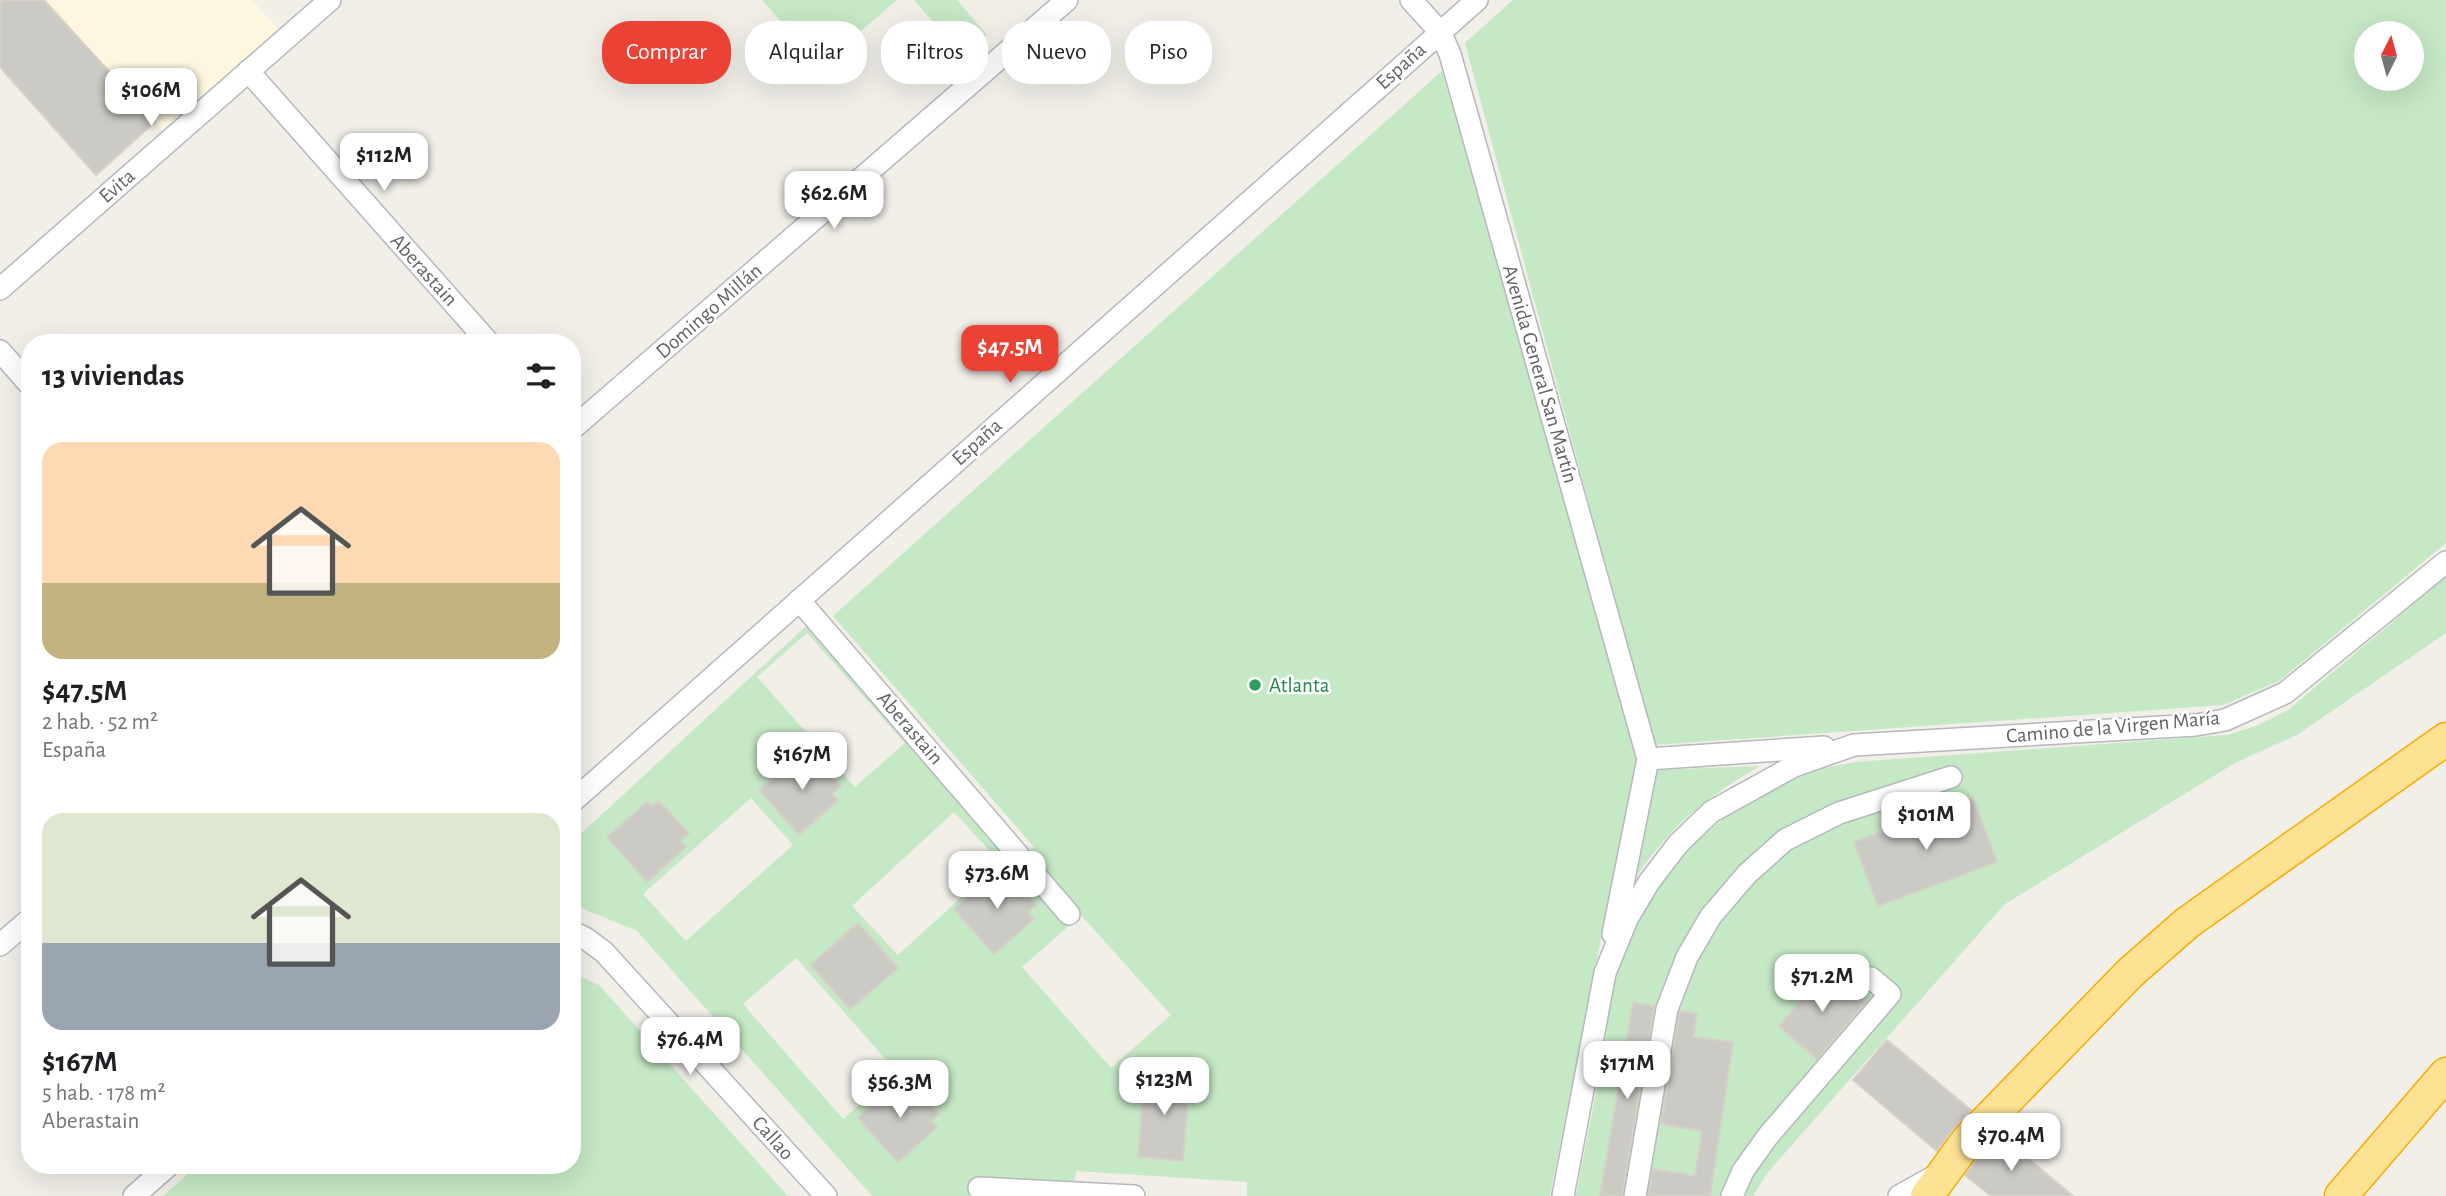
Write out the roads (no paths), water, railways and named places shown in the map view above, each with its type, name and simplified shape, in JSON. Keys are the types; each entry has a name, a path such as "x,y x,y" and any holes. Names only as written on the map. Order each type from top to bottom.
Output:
{"highway":[{"path":"1927,1196 1967,1142 2130,973 2187,923 2446,739"},
{"path":"2341,1196 2446,1074"}],"street":[{"name":"Evita","path":"0,289 330,0"},
{"name":"Domingo Millán","path":"581,421 1067,0"},
{"name":"Avenida General San Martín","path":"1411,0 1440,32 1450,54 1648,759"},
{"name":"España","path":"581,794 1477,0"},
{"name":"Aberastain","path":"248,71 481,334"},
{"path":"0,351 21,375"},
{"name":"Camino de la Virgen María","path":"1563,1196 1648,759 2196,725 2225,720 2285,693 2446,562"},
{"name":"Aberastain","path":"799,600 1069,914"},
{"name":"Camino de la Virgen María","path":"1605,973 1627,919 1649,882 1678,844 1711,812 1794,766 1854,745"},
{"path":"1635,1196 1667,1009 1687,957 1711,916 1747,874 1785,840 1839,813 1951,776"},
{"path":"0,945 21,927"},
{"name":"Callao","path":"581,936 604,952 826,1196"},
{"path":"1732,1196 1743,1171 1768,1136 1890,994 1871,978"},
{"path":"1899,1196 1945,1170"},
{"path":"134,1196 159,1174"},
{"path":"979,1188 1134,1196"}],"place":[{"name":"Atlanta","path":"1255,685"}]}
